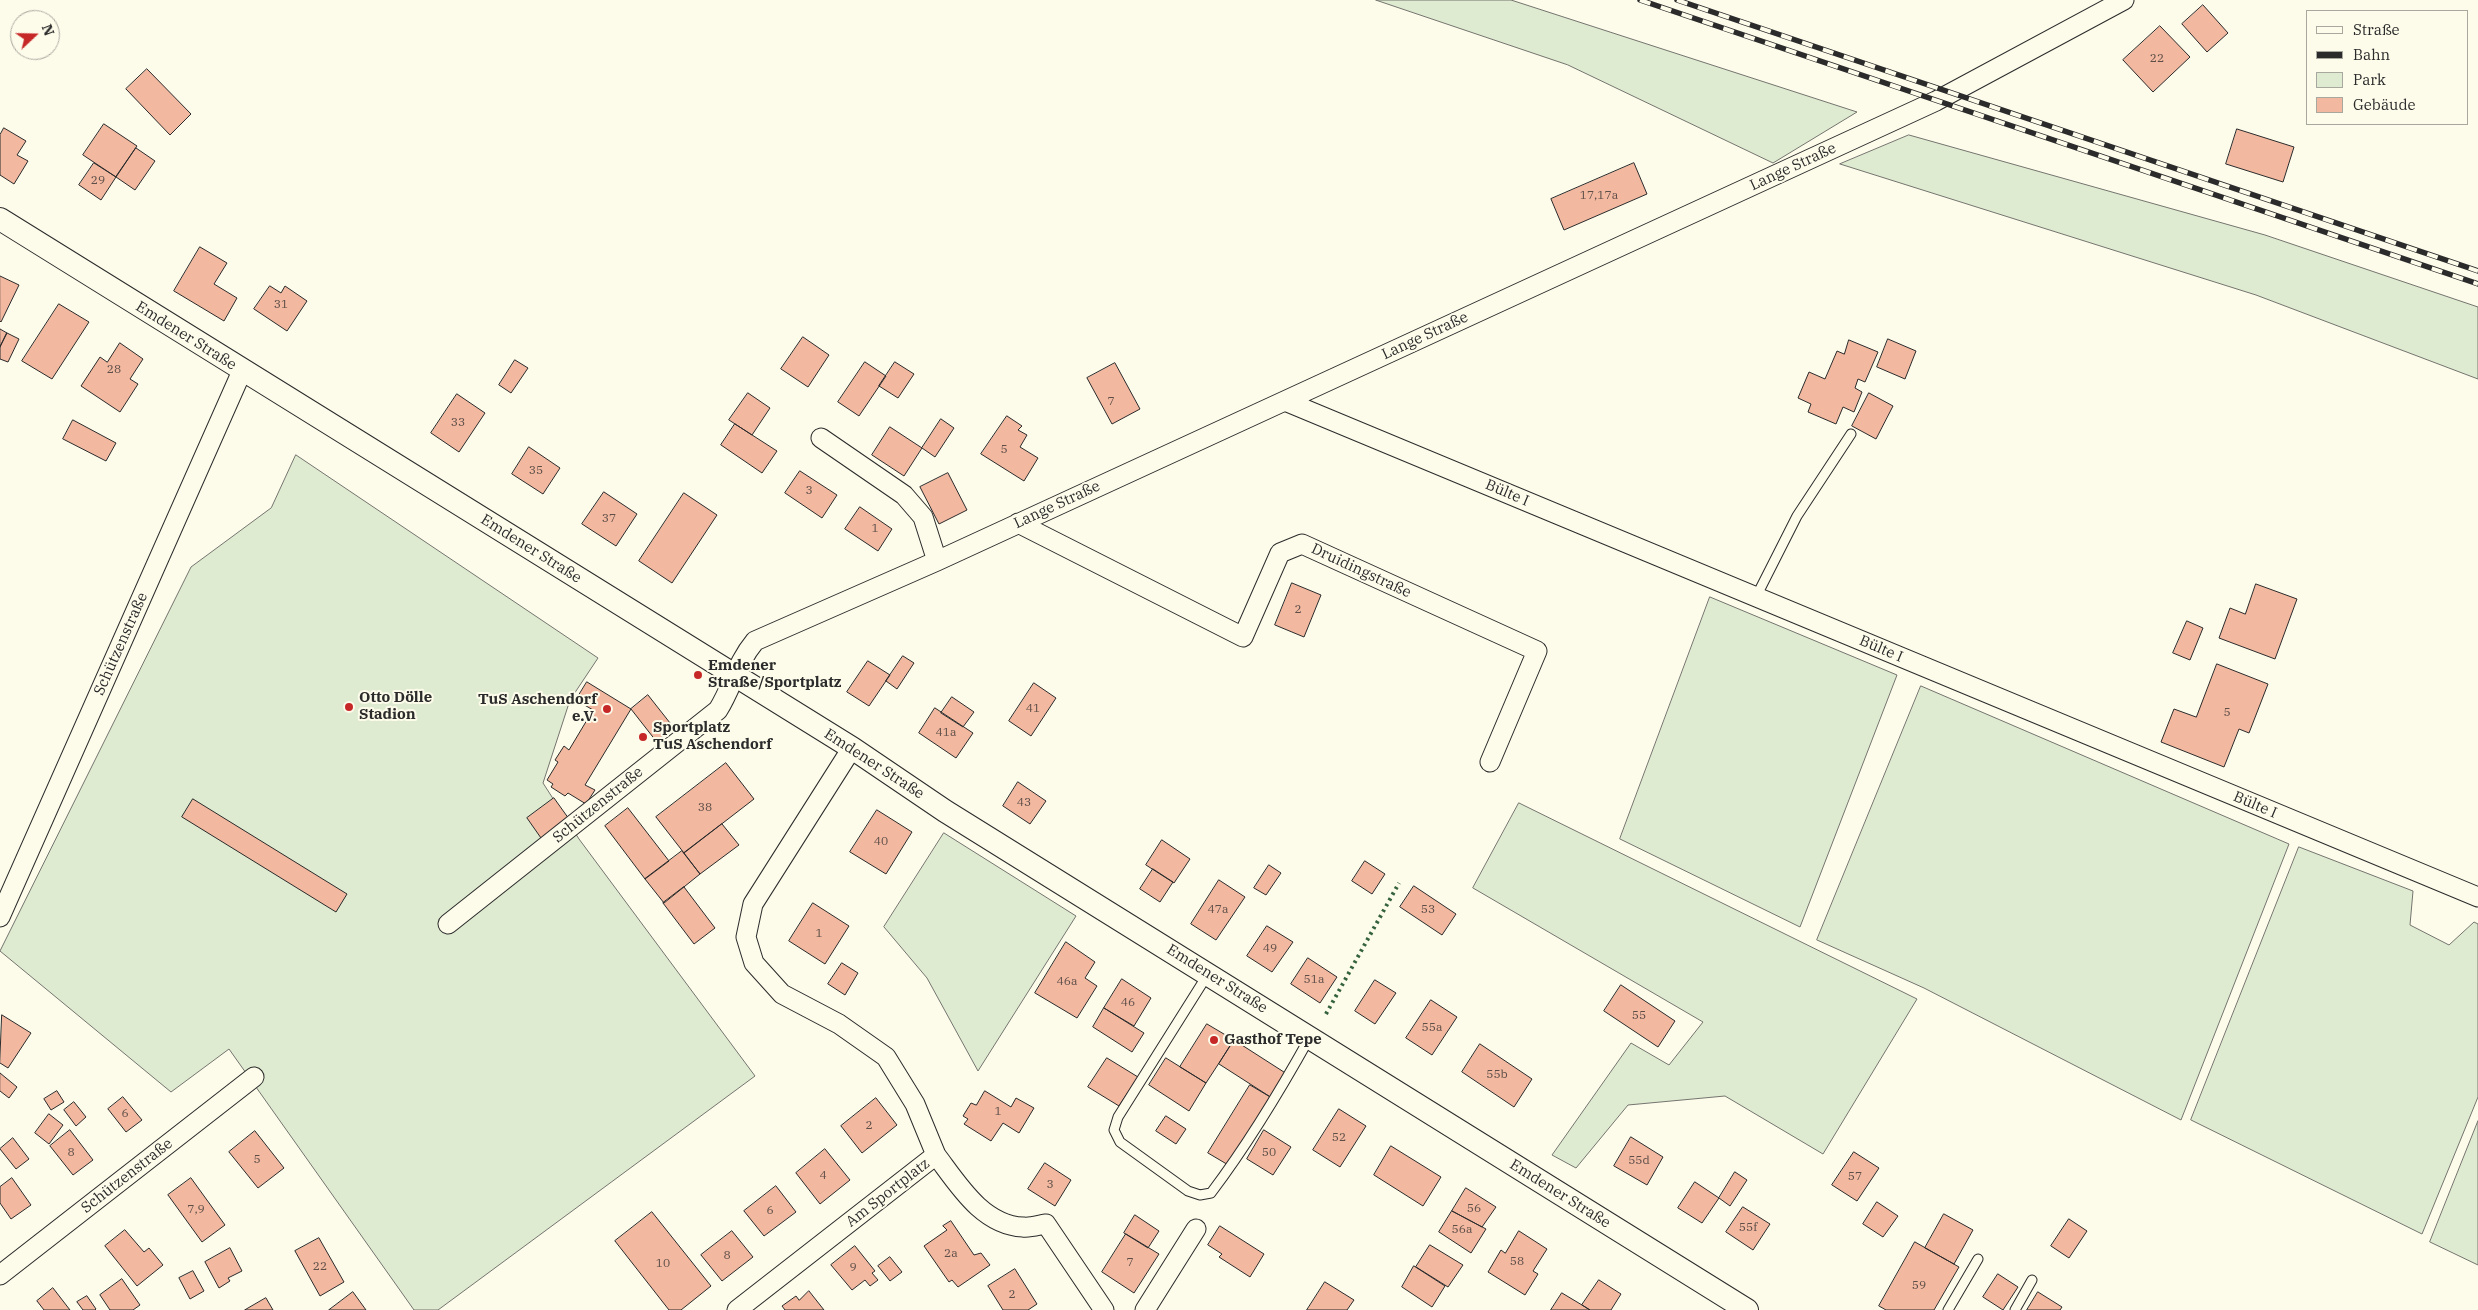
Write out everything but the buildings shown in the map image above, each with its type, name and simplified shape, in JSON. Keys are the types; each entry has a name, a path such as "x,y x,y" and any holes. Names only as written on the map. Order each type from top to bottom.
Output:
{"street":[{"name":"Lange Straße","path":"733,675 742,656 755,640 937,561 1936,101 2124,0"},
{"name":"Emdener Straße","path":"0,219 852,748 945,811 1747,1310"},
{"name":"Schützenstraße","path":"0,917 242,371"},
{"name":"Bülte I","path":"1285,401 2478,897"},
{"path":"821,438 904,495 923,517 937,561"},
{"name":"Druidingstraße","path":"1018,523 1243,637 1280,553 1302,544 1537,651 1490,762"},
{"name":"Schützenstraße","path":"448,924 718,710 726,696 733,675"},
{"name":"Am Sportplatz","path":"737,1310 936,1155 915,1104 886,1057 839,1024 782,994 754,963 746,938 753,904 852,748"},
{"name":"Schützenstraße","path":"0,1275 254,1077"},
{"path":"936,1155 971,1202 995,1220 1023,1227 1046,1224 1104,1310"},
{"path":"1145,1310 1196,1229"}],"lane":[{"path":"1756,597 1797,516 1851,434"},
{"path":"1208,973 1118,1117 1114,1130 1120,1142 1188,1191 1200,1196 1211,1193 1292,1072 1310,1037"},
{"path":"1948,1310 1978,1259"},
{"path":"2015,1310 2032,1280"}],"green space":[{"path":"1376,0 1511,0 1857,112 1773,163 1568,65"},
{"path":"1909,135 2265,235 2478,307 2478,379 2256,295 1840,164"},
{"path":"296,455 598,658 570,700 543,783 579,839 755,1076 438,1310 414,1310 229,1049 171,1092 0,951 191,567 271,508"},
{"path":"1710,597 1897,675 1800,927 1620,839"},
{"path":"1921,686 2289,844 2181,1120 1924,988 1817,940"},
{"path":"1519,803 1917,999 1823,1154 1725,1096 1628,1105 1576,1168 1552,1155 1631,1043 1669,1065 1703,1022 1473,888"},
{"path":"944,833 1076,916 978,1071 927,978 884,927"},
{"path":"2299,847 2413,891 2410,925 2449,945 2474,922 2478,924 2478,1097 2422,1234 2191,1120"},
{"path":"2478,1121 2478,1265 2430,1242"}],"railway":[{"path":"1640,0 2478,284"},
{"path":"1677,0 2478,271"}],"hedge":[{"path":"1326,1014 1399,883"}],"place":[{"name":"Emdener Straße/Sportplatz","path":"698,675"},
{"name":"Otto Dölle Stadion","path":"349,707"},
{"name":"TuS Aschendorf e.V.","path":"607,709"},
{"name":"Sportplatz TuS Aschendorf","path":"643,737"},
{"name":"Gasthof Tepe","path":"1214,1040"}]}
